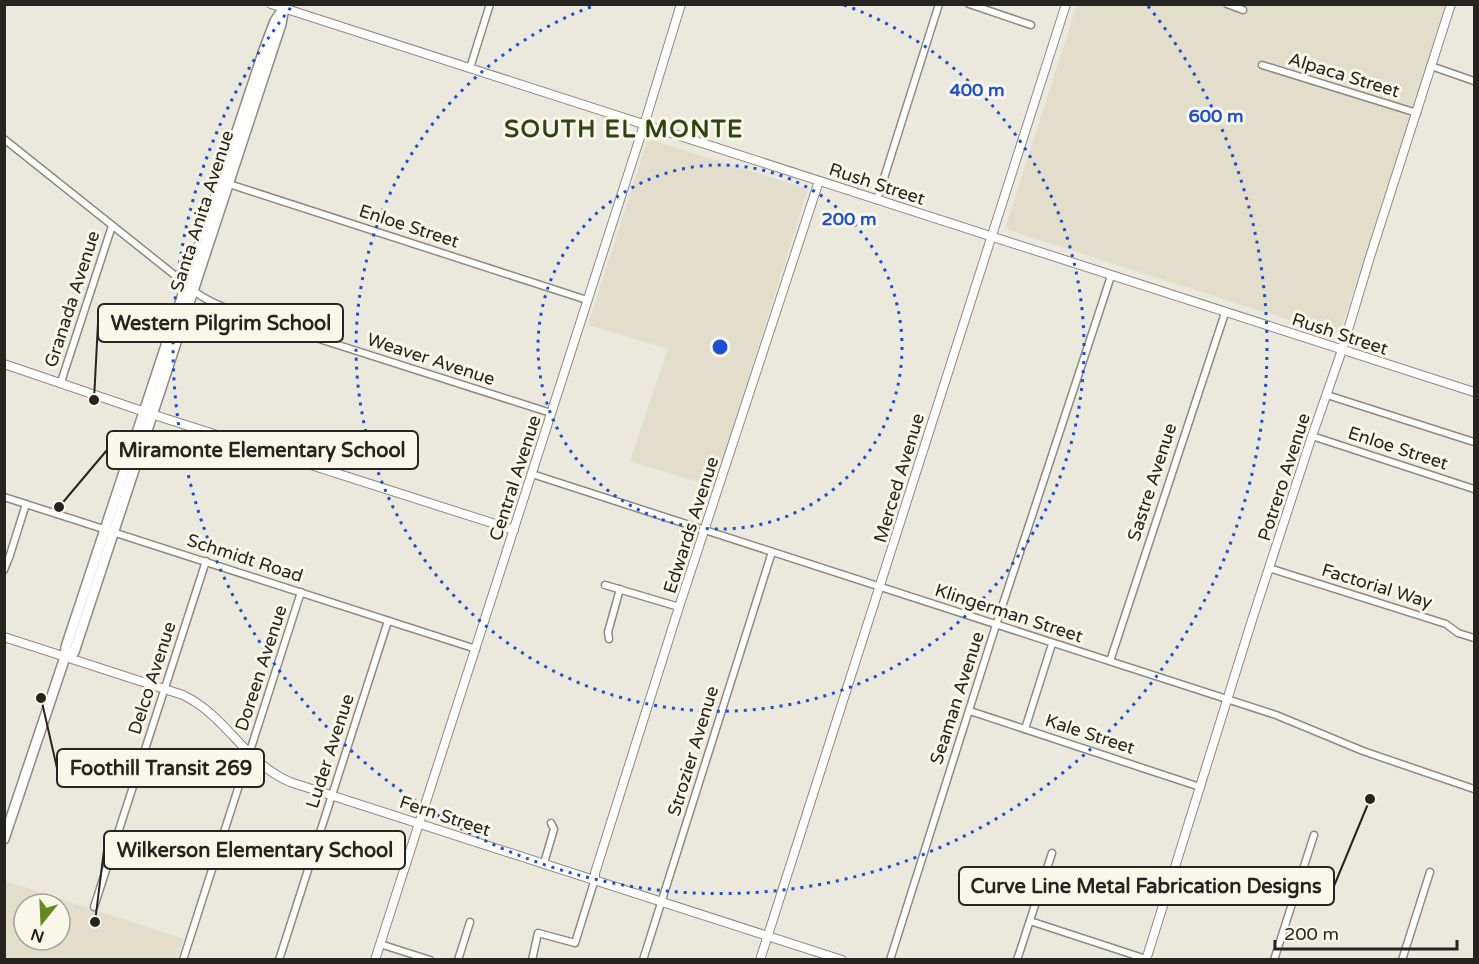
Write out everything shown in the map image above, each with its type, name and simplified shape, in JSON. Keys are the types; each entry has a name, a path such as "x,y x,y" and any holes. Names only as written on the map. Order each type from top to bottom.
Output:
{"main road":[{"name":"Santa Anita Avenue","path":"4,839 66,657 74,652 110,530 225,183 281,24 284,7"}],"street":[{"name":"Rush Street","path":"271,4 1474,392"},
{"path":"470,68 490,4"},
{"name":"Central Avenue","path":"375,960 681,4"},
{"path":"877,200 939,4"},
{"path":"969,4 1031,25"},
{"name":"Merced Avenue","path":"760,960 1066,4"},
{"path":"1227,4 1243,10"},
{"name":"Potrero Avenue","path":"1146,959 1269,568 1342,350 1450,5"},
{"name":"Alpaca Street","path":"1262,65 1417,113"},
{"path":"1431,66 1474,81"},
{"name":"Weaver Avenue","path":"4,139 190,289 217,305 551,413"},
{"name":"Edwards Avenue","path":"595,879 679,607 819,181"},
{"name":"Enloe Street","path":"225,183 587,300"},
{"name":"Granada Avenue","path":"61,382 112,226"},
{"name":"Seaman Avenue","path":"890,960 996,625 1111,276"},
{"name":"Sastre Avenue","path":"1110,661 1225,313"},
{"path":"4,364 514,530"},
{"name":"Enloe Street","path":"1327,395 1474,442"},
{"name":"Enloe Street","path":"1312,436 1474,489"},
{"name":"Klingerman Street","path":"532,474 1296,722 1363,752 1474,789"},
{"name":"Schmidt Road","path":"4,497 476,649"},
{"path":"4,570 26,504"},
{"name":"Strozier Avenue","path":"643,960 772,552"},
{"name":"Delco Avenue","path":"94,907 206,561"},
{"name":"Factorial Way","path":"1269,568 1446,624 1458,633 1474,638"},
{"path":"605,585 679,607"},
{"path":"609,639 608,632 620,589"},
{"name":"Doreen Avenue","path":"183,960 301,592"},
{"name":"Luder Avenue","path":"279,960 388,621"},
{"name":"Fern Street","path":"4,637 183,695 203,706 249,754 274,775 842,960"},
{"path":"1025,729 1052,644"},
{"name":"Kale Street","path":"970,711 1200,787"},
{"path":"544,863 554,829 551,823"},
{"path":"1274,960 1314,835"},
{"path":"1017,960 1052,853"},
{"path":"1402,960 1430,873"},
{"path":"532,960 538,933 574,943 595,879"},
{"path":"1030,921 1146,959"},
{"path":"458,960 470,922"},
{"path":"380,944 430,960"}],"shaded area":[{"path":"1077,5 1447,5 1340,332 1333,334 1005,229"},
{"path":"651,140 808,189 714,487 630,461 668,349 588,325 647,142"},
{"path":"5,881 39,892 12,892 12,952 72,952 72,903 184,939 177,959 5,960"}],"place":[{"name":"Western Pilgrim School","path":"94,400"},
{"name":"Miramonte Elementary School","path":"59,507"},
{"name":"Foothill Transit 269","path":"41,698"},
{"name":"Curve Line Metal Fabrication Designs","path":"1370,799"},
{"name":"Wilkerson Elementary School","path":"95,922"}],"district":[{"name":"SOUTH EL MONTE","path":"624,129"}]}
